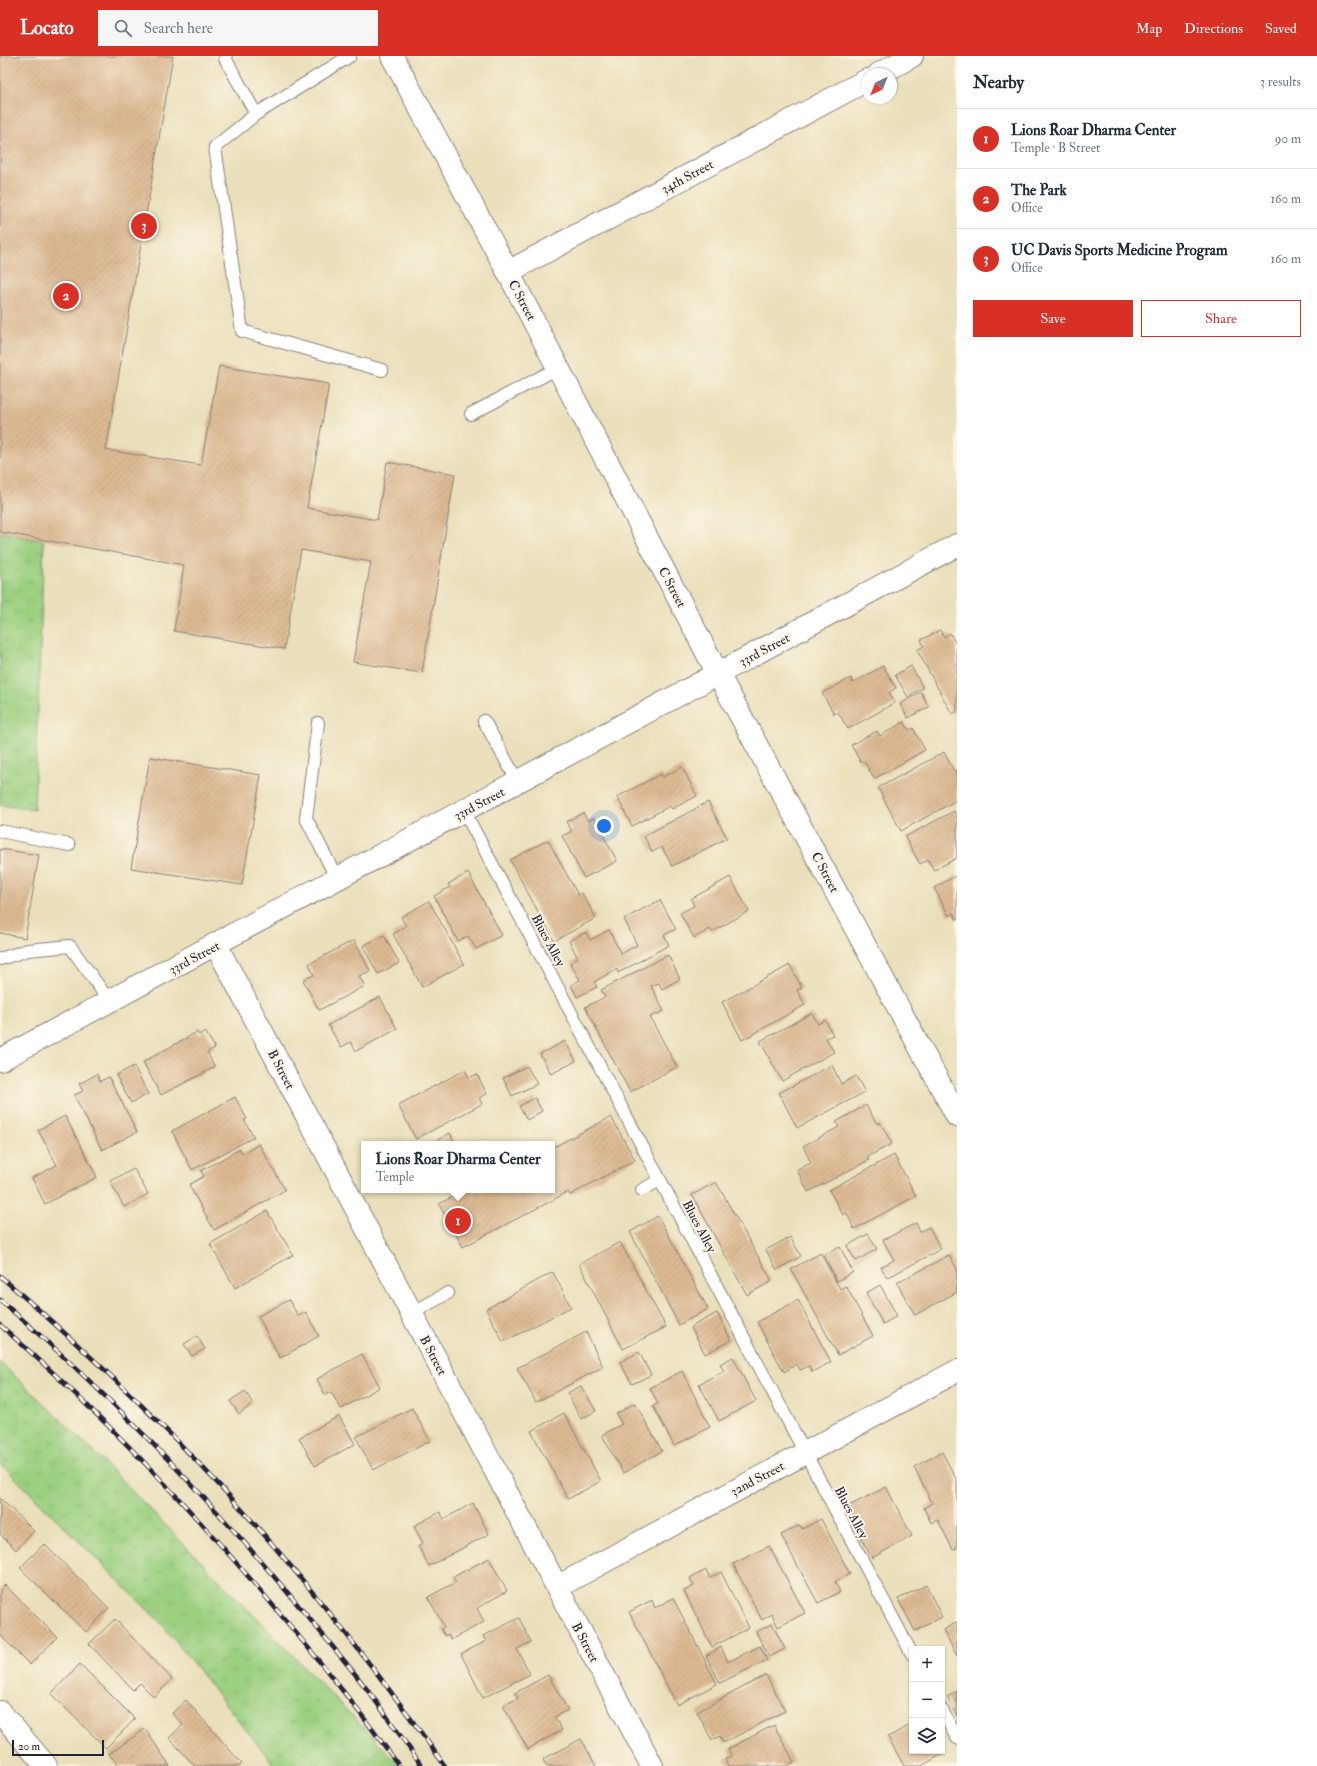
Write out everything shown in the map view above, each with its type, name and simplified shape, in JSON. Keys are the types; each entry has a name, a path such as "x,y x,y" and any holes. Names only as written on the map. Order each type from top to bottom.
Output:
{"street":[{"name":"C Street","path":"392,56 508,272 718,674 957,1116"},
{"path":"890,68 912,56"},
{"name":"34th Street","path":"508,272 861,83"},
{"name":"33rd Street","path":"0,1060 957,545"},
{"name":"B Street","path":"216,945 652,1766"},
{"name":"32nd Street","path":"557,1587 957,1371"},
{"path":"0,1712 46,1766"}],"lane":[{"path":"226,56 225,58 256,114"},
{"path":"350,56 256,114 215,147 242,331 382,370"},
{"path":"471,414 558,368"},
{"path":"484,721 518,782"},
{"path":"318,723 306,818 337,879"},
{"name":"Blues Alley","path":"464,811 909,1648"},
{"path":"0,831 69,845"},
{"path":"0,959 28,950 70,946 110,1002"},
{"path":"642,1190 660,1180"},
{"path":"412,1313 448,1294"},
{"path":"945,1716 957,1738"}],"green space":[{"path":"0,532 44,541 34,810 0,805"},
{"path":"0,1362 87,1445 401,1766 275,1766 160,1622 0,1463"}],"building":[{"path":"0,56 173,56 106,450 201,465 219,366 329,384 307,508 377,520 387,462 455,474 422,673 353,662 371,562 301,550 284,649 174,631 184,565 0,532"},
{"path":"940,630 944,637 950,633 957,646 957,711 952,714 917,650 924,646 921,640"},
{"path":"883,666 896,688 889,692 895,703 848,729 838,712 834,714 822,693 851,678 853,683"},
{"path":"911,666 923,688 908,697 895,675"},
{"path":"921,692 929,707 908,718 900,704"},
{"path":"904,722 909,730 913,728 925,750 874,779 864,761 861,763 851,745 877,731 880,736"},
{"path":"944,752 954,771 957,770 957,800 901,831 878,788"},
{"path":"150,757 261,775 242,885 131,868"},
{"path":"682,767 697,796 672,809 670,806 632,826 617,797 661,774 663,777"},
{"path":"708,802 727,838 672,866 662,847 652,852 644,836"},
{"path":"954,811 957,816 957,858 934,870 928,860 920,864 905,837"},
{"path":"583,813 588,821 594,818 617,861 584,878 562,836 572,831 566,822"},
{"path":"548,840 578,895 582,893 596,918 554,941 510,860"},
{"path":"0,849 39,855 25,938 0,933"},
{"path":"468,873 502,935 476,949 468,936 458,941 434,896 450,887 448,884"},
{"path":"957,875 957,920 953,913 949,916 934,888"},
{"path":"730,877 749,911 712,932 710,929 694,938 680,913 694,906 691,899"},
{"path":"660,900 676,929 664,935 669,945 618,973 617,969 594,982 597,987 577,997 571,985 580,980 570,963 578,958 569,941 586,932 590,940 609,930 621,954 637,945 624,919"},
{"path":"429,901 464,964 422,987 393,934 406,926 401,917"},
{"path":"384,935 399,963 378,974 363,946"},
{"path":"354,940 370,971 359,976 365,986 319,1010 303,980 314,975 309,964"},
{"path":"668,955 680,979 662,989 659,983 651,986 664,1011 650,1017 677,1067 630,1092 585,1007 605,997 601,990"},
{"path":"790,965 802,988 797,990 805,1005 742,1040 722,1002"},
{"path":"380,997 397,1029 356,1051 351,1042 341,1047 328,1025"},
{"path":"812,1013 818,1024 825,1020 833,1035 826,1038 834,1052 782,1081 760,1041"},
{"path":"205,1031 215,1048 207,1052 215,1067 161,1095 143,1062 197,1032 199,1035"},
{"path":"565,1041 576,1061 551,1074 540,1054"},
{"path":"832,1065 841,1084 856,1076 865,1092 797,1128 779,1093"},
{"path":"134,1066 148,1094 131,1103 116,1075"},
{"path":"527,1066 537,1084 512,1096 503,1078"},
{"path":"465,1070 469,1078 477,1074 487,1094 479,1098 482,1104 416,1139 398,1105"},
{"path":"97,1074 100,1081 109,1077 137,1132 102,1150 74,1095 83,1091 79,1084"},
{"path":"235,1097 247,1119 244,1120 254,1137 192,1170 172,1131"},
{"path":"535,1098 542,1111 527,1120 519,1106"},
{"path":"866,1105 877,1124 880,1122 892,1144 867,1157 869,1160 808,1192 797,1170 811,1163 803,1146 839,1127 836,1122"},
{"path":"65,1116 97,1177 45,1204 32,1178 57,1165 38,1130"},
{"path":"611,1117 635,1160 570,1195 568,1192 463,1247 439,1204 460,1193 555,1193 555,1146"},
{"path":"450,1133 454,1141 435,1141"},
{"path":"259,1144 285,1190 214,1230 189,1185 204,1176 201,1171 240,1149 243,1154"},
{"path":"894,1155 916,1196 854,1229 847,1213 843,1215 829,1190"},
{"path":"134,1169 148,1194 124,1207 110,1181"},
{"path":"716,1182 772,1281 747,1295 692,1195"},
{"path":"267,1211 293,1255 235,1288 210,1244"},
{"path":"658,1216 708,1309 679,1325 630,1232"},
{"path":"916,1223 920,1232 929,1227 941,1249 887,1278 881,1267 894,1260 883,1240"},
{"path":"868,1234 877,1249 856,1261 847,1246"},
{"path":"790,1237 801,1256 777,1270 766,1250"},
{"path":"620,1242 666,1327 623,1349 579,1264"},
{"path":"840,1247 853,1272 837,1281 824,1255"},
{"path":"821,1253 840,1289 846,1286 873,1336 838,1355 791,1269"},
{"path":"949,1255 957,1269 957,1292 915,1315 897,1283"},
{"path":"553,1272 571,1307 503,1342 486,1309"},
{"path":"880,1285 897,1316 883,1324 866,1293"},
{"path":"289,1300 298,1316 306,1312 319,1336 280,1358 258,1316"},
{"path":"798,1300 831,1362 812,1372 809,1366 800,1370 797,1364 784,1372 757,1322"},
{"path":"717,1313 731,1340 705,1354 691,1327"},
{"path":"586,1332 603,1367 536,1402 517,1368"},
{"path":"197,1336 205,1349 192,1356 184,1344"},
{"path":"639,1352 651,1375 632,1384 620,1362"},
{"path":"362,1354 380,1387 341,1409 331,1392 325,1395 317,1379"},
{"path":"733,1357 756,1401 719,1421 699,1384 724,1371 720,1364"},
{"path":"682,1371 710,1427 674,1446 653,1406 658,1404 650,1388"},
{"path":"581,1386 596,1411 581,1419 567,1393"},
{"path":"245,1391 253,1404 239,1414 230,1401"},
{"path":"635,1403 662,1451 623,1473 602,1435 622,1424 616,1414"},
{"path":"412,1408 430,1441 373,1470 356,1437"},
{"path":"564,1413 601,1481 568,1499 531,1431"},
{"path":"339,1416 355,1444 315,1466 299,1438"},
{"path":"942,1452 957,1481 957,1548 953,1550 938,1520 931,1523 924,1508 932,1503 914,1467"},
{"path":"886,1487 912,1536 872,1558 845,1508"},
{"path":"0,1498 34,1531 16,1550 0,1534"},
{"path":"473,1503 489,1534 429,1566 418,1546 423,1543 414,1526 440,1512 444,1519"},
{"path":"821,1519 850,1574 835,1582 840,1592 818,1603 781,1535 800,1525 802,1529"},
{"path":"44,1544 109,1608 86,1632 20,1568"},
{"path":"769,1546 805,1613 778,1627 772,1614 762,1620 733,1564"},
{"path":"489,1558 507,1591 477,1608 484,1622 451,1640 448,1634 445,1636 441,1629 444,1627 428,1597 456,1582 453,1577"},
{"path":"706,1570 710,1578 721,1572 749,1628 712,1647 684,1591 694,1586 690,1578"},
{"path":"5,1585 57,1637 30,1665 0,1635 0,1590"},
{"path":"926,1585 942,1617 915,1631 898,1599"},
{"path":"673,1598 717,1684 677,1705 629,1612 652,1600 655,1608"},
{"path":"519,1618 531,1642 517,1649 530,1674 483,1698 461,1654 486,1641 483,1636"},
{"path":"115,1619 172,1679 154,1697 140,1683 133,1690 89,1644"},
{"path":"957,1622 957,1656 943,1630"},
{"path":"772,1624 785,1649 769,1657 756,1632"},
{"path":"760,1646 767,1660 720,1683 706,1656 721,1647 728,1662"},
{"path":"80,1664 135,1719 106,1748 51,1694"},
{"path":"548,1675 568,1710 554,1717 562,1730 528,1749 503,1706 518,1698 515,1693"},
{"path":"766,1675 785,1711 723,1743 720,1736 712,1740 697,1712"},
{"path":"957,1691 957,1716 947,1697"},
{"path":"186,1700 242,1764 239,1766 195,1766 169,1738 183,1725 172,1713"},
{"path":"774,1725 794,1762 787,1766 728,1766 725,1759 732,1756 728,1749"},
{"path":"909,1726 909,1754 943,1754 921,1766 904,1766 888,1737"},
{"path":"145,1729 170,1766 118,1766 109,1754"},
{"path":"581,1739 596,1766 546,1766 543,1759"}],"railway":[{"path":"0,1276 102,1367 167,1430 230,1496 332,1616 401,1705 445,1766"},
{"path":"0,1300 114,1404 186,1478 255,1554 350,1668 375,1700 422,1766"},
{"path":"0,1325 109,1426 211,1534 324,1667 399,1766"}],"place":[{"name":"UC Davis Sports Medicine Program","path":"144,226"},
{"name":"The Park","path":"66,296"},
{"name":"Lions Roar Dharma Center","path":"458,1221"}]}
